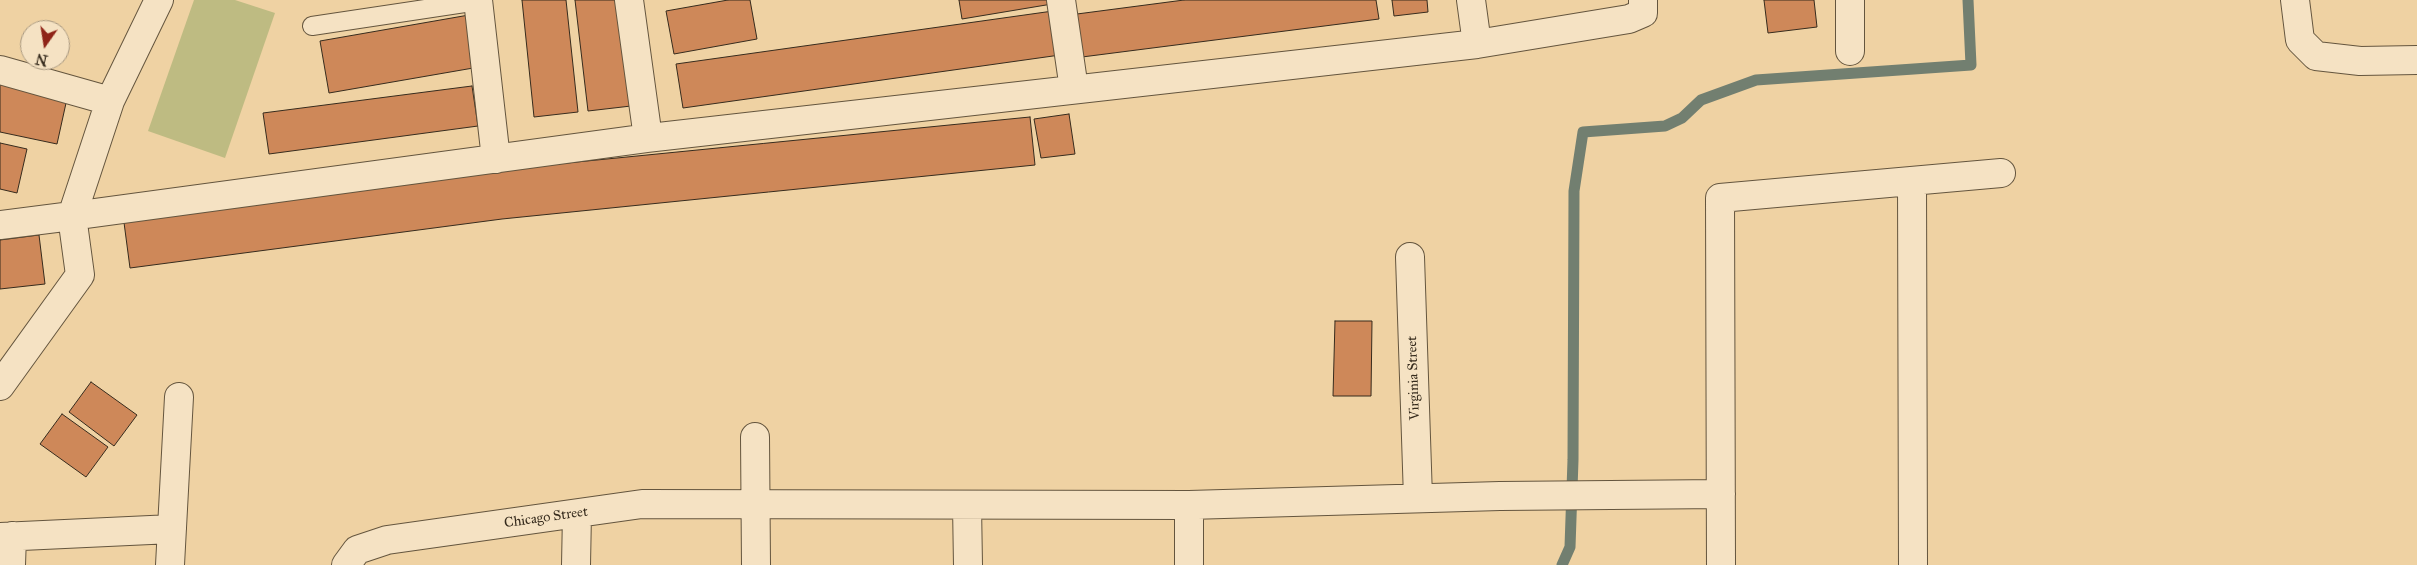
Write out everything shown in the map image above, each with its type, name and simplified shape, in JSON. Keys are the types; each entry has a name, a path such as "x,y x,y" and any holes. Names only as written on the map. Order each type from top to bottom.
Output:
{"street":[{"path":"0,386 80,275 72,216 110,101 159,0"},
{"path":"478,0 496,159"},
{"path":"630,0 648,138"},
{"path":"1061,0 1074,90"},
{"path":"1471,0 1477,44"},
{"path":"2,224 648,138 1477,44 1629,19 1643,13 1643,0"},
{"path":"1850,0 1850,51"},
{"path":"2296,0 2300,40 2316,56 2360,61 2417,60"},
{"path":"0,70 110,101"},
{"path":"1721,565 1720,198 2001,173"},
{"path":"1912,182 1913,565"},
{"name":"Virginia Street","path":"1410,257 1418,498"},
{"path":"170,565 179,397"},
{"path":"755,437 756,565"},
{"name":"Chicago Street","path":"346,565 357,550 386,540 642,504 756,506 1189,505 1500,496 1721,494"},
{"path":"967,505 968,565"},
{"path":"1189,505 1189,565"},
{"path":"576,565 577,514"},
{"path":"11,565 6,537 172,529"}],"lane":[{"path":"312,26 478,0"}],"shaded area":[{"path":"194,0 235,0 275,13 225,158 148,131"}],"building":[{"path":"522,0 566,0 578,112 534,117"},
{"path":"575,0 619,0 631,106 588,111"},
{"path":"728,0 750,0 757,39 674,54 666,11"},
{"path":"959,0 1052,0 1052,4 962,19"},
{"path":"1184,0 1376,0 1379,19 1082,57 1077,14"},
{"path":"1392,0 1427,0 1428,12 1394,16"},
{"path":"1764,0 1814,0 1817,27 1768,33"},
{"path":"1053,11 1060,55 683,108 676,64"},
{"path":"469,15 479,67 329,93 320,41"},
{"path":"0,80 68,94 57,144 0,132"},
{"path":"472,86 478,126 269,154 263,113"},
{"path":"1069,114 1075,154 1041,158 1034,119"},
{"path":"1030,117 1035,165 502,219 130,268 123,215 496,170"},
{"path":"0,143 27,149 17,193 0,189"},
{"path":"39,235 45,284 0,289 0,240"},
{"path":"1335,321 1372,321 1371,396 1333,396"},
{"path":"91,382 137,415 114,446 69,412"},
{"path":"62,414 108,447 86,477 40,444"}],"waterway":[{"path":"1562,565 1570,547 1573,460 1574,191 1583,132 1665,126 1682,118 1701,100 1756,80 1971,65 1968,0"}]}
